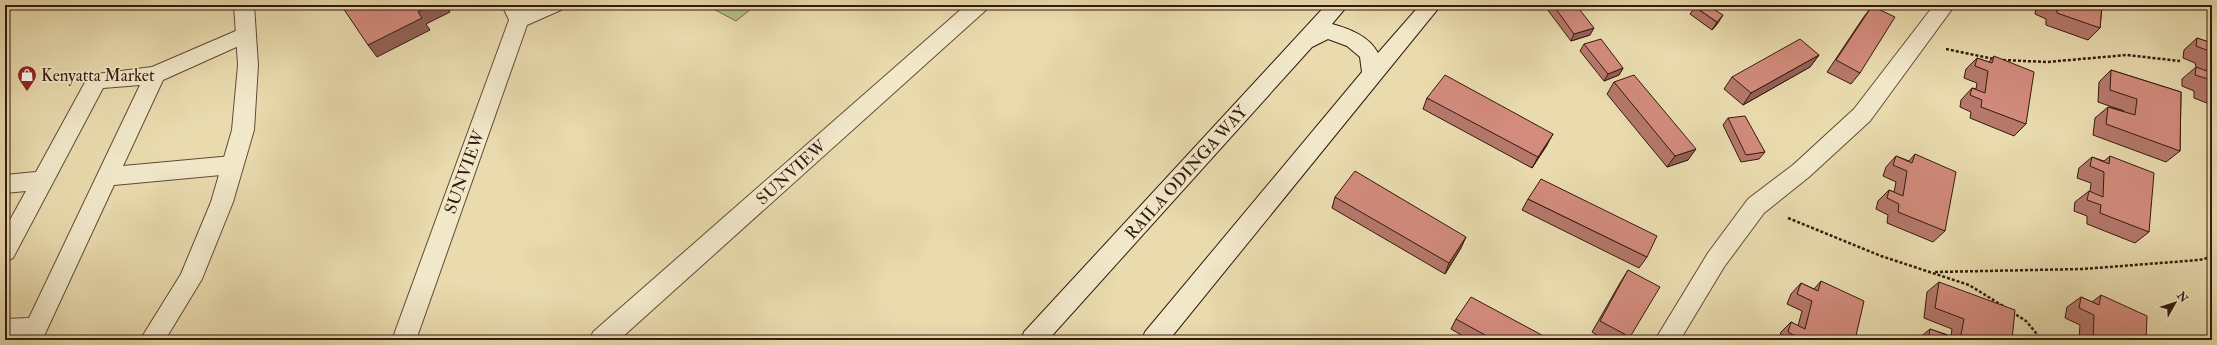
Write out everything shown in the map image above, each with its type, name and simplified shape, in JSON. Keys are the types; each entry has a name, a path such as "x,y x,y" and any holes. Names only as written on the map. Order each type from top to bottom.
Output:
{"street":[{"path":"152,340 190,279 222,202 243,130 248,65 244,5"},
{"path":"516,12 554,5"},
{"name":"SUNVIEW","path":"602,340 979,5"},
{"name":"RAILA ODINGA WAY","path":"1033,340 1338,5"},
{"path":"1154,340 1431,5"},
{"path":"1667,340 1716,260 1756,206 1801,171 1862,115 1918,43 1945,5"},
{"name":"SUNVIEW","path":"404,340 516,12"},
{"path":"1302,44 1326,32 1349,37 1356,41 1369,53 1373,67 1372,75"},
{"path":"5,251 96,81 155,75 246,35"},
{"path":"5,330 36,328 155,75"},
{"path":"107,178 232,165"},
{"path":"5,184 43,180"}],"path":[{"path":"1918,43 2012,62 2049,63 2127,54 2142,54 2180,61"},
{"path":"1756,206 1881,256 1969,285 1998,301 2026,321 2042,340"},
{"path":"1933,272 2084,269 2198,260 2212,257"}],"green space":[{"path":"706,5 756,5 736,21"}],"building":[{"path":"341,5 431,5 418,12 422,18 368,45"},
{"path":"1553,5 1576,5 1594,28 1574,34"},
{"path":"1697,5 1707,5 1723,15 1717,22 1695,7"},
{"path":"2053,5 2102,5 2100,28 2057,13 2057,7"},
{"path":"1872,6 1895,17 1860,73 1836,60"},
{"path":"2197,38 2212,43 2212,88 2208,86 2208,79 2195,75 2196,67 2210,72 2209,51 2196,46"},
{"path":"1601,39 1623,68 1608,74 1584,44"},
{"path":"1800,39 1819,55 1751,93 1732,77"},
{"path":"1994,56 2034,72 2026,124 1981,107 1982,100 1970,95 1972,88 1985,93 1988,71 1975,66 1977,58 1992,63"},
{"path":"2111,70 2181,92 2180,151 2106,124 2108,107 2135,115 2137,99 2110,90"},
{"path":"1445,75 1553,134 1538,157 1427,98"},
{"path":"1634,75 1696,149 1675,156 1614,82"},
{"path":"1745,116 1765,152 1746,155 1728,118"},
{"path":"1915,154 1956,172 1945,231 1898,212 1899,204 1887,198 1889,190 1903,196 1907,171 1893,165 1896,156 1912,163"},
{"path":"2110,156 2154,173 2149,232 2100,213 2101,205 2087,200 2089,191 2103,197 2104,172 2090,166 2092,157 2109,164"},
{"path":"1355,171 1466,237 1449,263 1335,197"},
{"path":"1541,179 1657,236 1647,257 1528,199"},
{"path":"1628,270 1660,287 1630,337 1600,321"},
{"path":"1821,281 1864,301 1855,340 1801,340 1788,332 1791,322 1805,329 1812,301 1797,294 1801,283 1818,291"},
{"path":"1939,282 2015,310 2012,340 1960,340 1964,319 1935,308"},
{"path":"2101,295 2147,316 2146,340 2093,340 2094,315 2079,308 2081,297 2099,305"},
{"path":"1471,297 1551,340 1494,340 1456,319"},
{"path":"1930,329 1960,340 1928,340"},
{"path":"2077,337 2084,340 2076,340"}],"place":[{"name":"Kenyatta Market","path":"27,92"}]}
